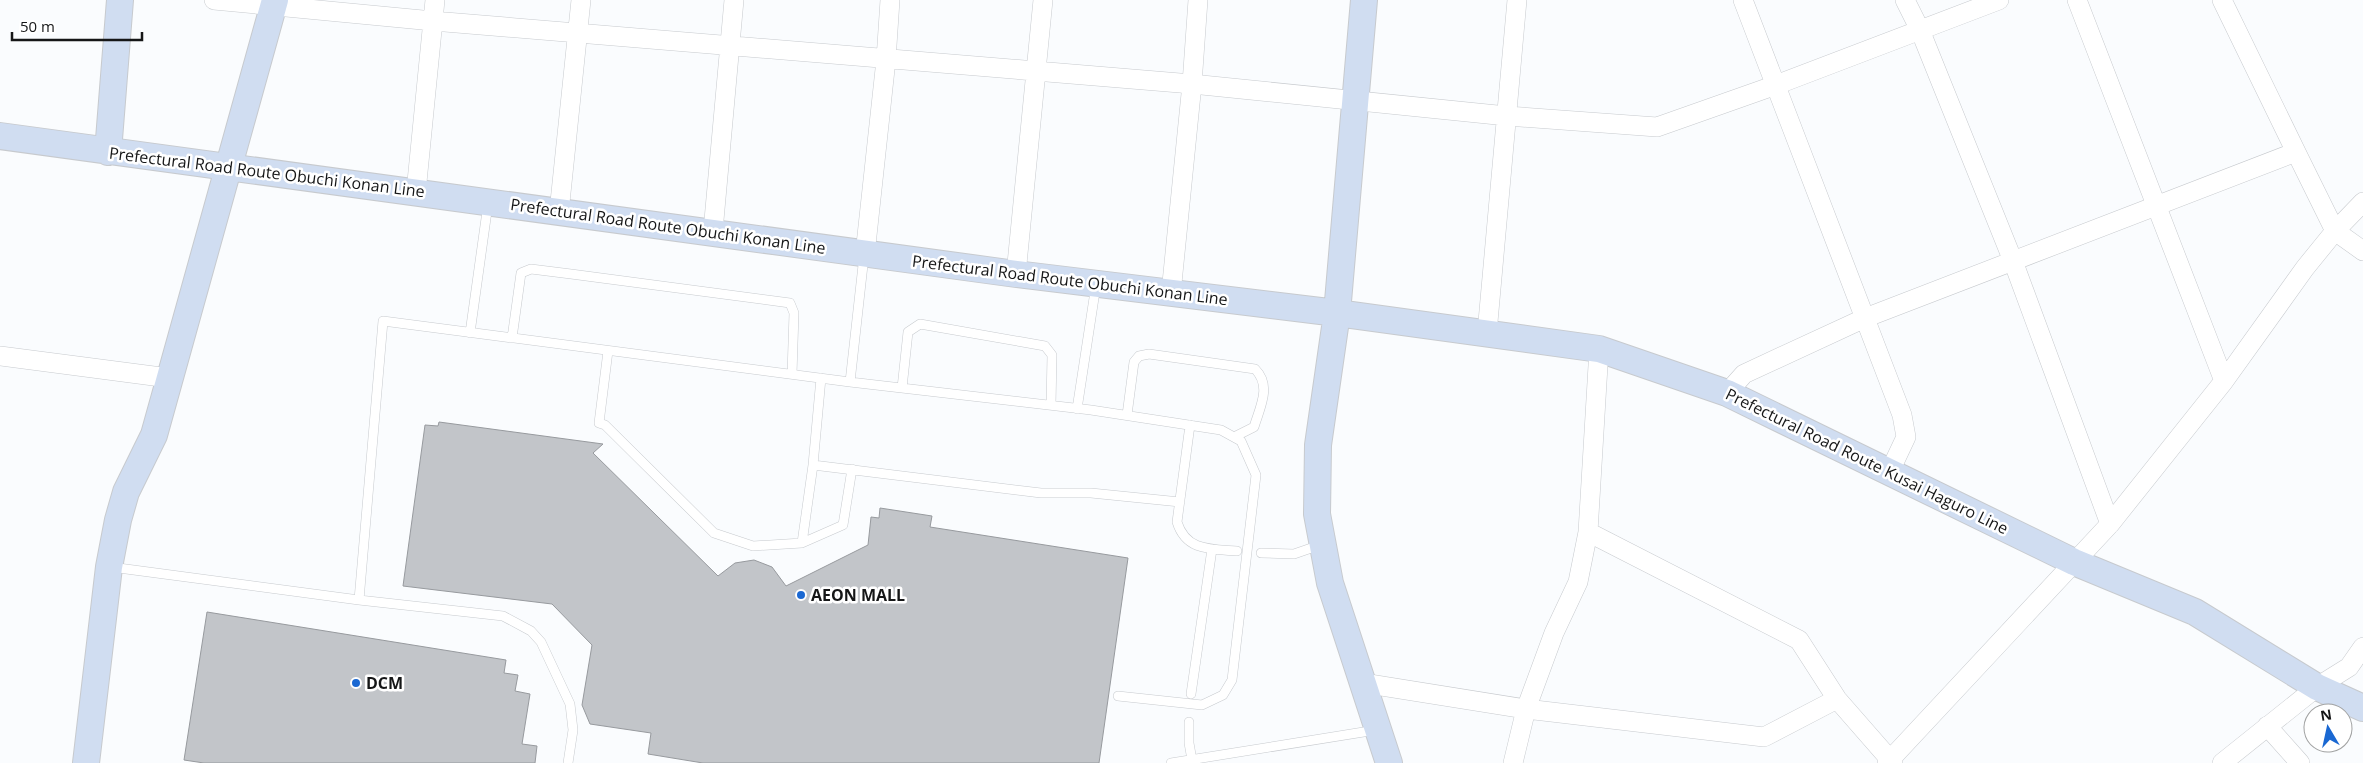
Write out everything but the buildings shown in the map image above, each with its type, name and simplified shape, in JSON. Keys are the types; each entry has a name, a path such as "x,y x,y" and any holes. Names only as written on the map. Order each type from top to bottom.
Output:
{"main road":[{"path":"108,152 120,0"},
{"path":"1364,0 1337,313 1318,445 1317,514 1330,583 1389,763"},
{"path":"86,763 109,567 126,492 154,435 275,3"},
{"name":"Prefectural Road Route Obuchi Konan Line","path":"0,136 1016,274 1337,313"},
{"name":"Prefectural Road Route Kusai Haguro Line","path":"1337,313 1599,349 1727,393 2074,562 2195,612 2317,687 2363,708"}],"street":[{"path":"214,0 275,3 433,21 730,45 1036,73 1192,84 1354,102 1658,127 1776,85 1999,0"},
{"path":"416,192 435,0"},
{"path":"560,212 581,0"},
{"path":"713,232 734,0"},
{"path":"865,254 886,60 890,0"},
{"path":"1016,274 1043,0"},
{"path":"1171,293 1192,84 1198,0"},
{"path":"1487,333 1517,0"},
{"path":"1744,0 1902,415 1906,437 1890,471"},
{"path":"1905,0 1920,30 2013,261 2110,524"},
{"path":"2077,0 2224,381"},
{"path":"2222,0 2335,231 2363,251"},
{"path":"1727,393 1744,374 1865,318 2296,152"},
{"path":"1588,532 1799,640 1837,699 1890,762 2110,524 2224,381 2335,231 2363,202"},
{"path":"1512,763 1526,709 1554,632 1578,582 1588,532 1599,349"},
{"path":"0,356 169,378"},
{"path":"2222,763 2317,687 2349,667 2363,647"},
{"path":"1363,683 1526,709 1764,737 1837,699"},
{"path":"2267,726 2300,763"}],"lane":[{"path":"470,332 488,202"},
{"path":"850,382 865,254"},
{"path":"512,338 520,273 531,269 572,274 790,303 794,312 792,374"},
{"path":"1077,409 1096,284"},
{"path":"359,600 384,321 850,382 1051,405 1221,430 1240,441 1256,475 1232,680 1223,695 1202,705 1118,696"},
{"path":"902,388 908,332 920,324 1045,346 1052,355 1051,405"},
{"path":"608,351 599,423 605,425 714,533 753,546 802,542 844,525 852,469"},
{"path":"1127,415 1134,362 1139,356 1149,354 1255,369 1262,376 1265,391 1254,427 1234,438"},
{"path":"802,542 813,465 821,378"},
{"path":"1190,425 1177,522 1181,534 1191,544 1212,549 1237,551"},
{"path":"813,465 1041,493 1091,493 1180,502"},
{"path":"1261,553 1294,554 1323,544"},
{"path":"1191,694 1212,549"},
{"path":"109,567 359,600 503,616 531,631 541,642 570,704 573,730 568,763"},
{"path":"1189,722 1189,743 1192,760"},
{"path":"1171,763 1378,730"}],"place":[{"name":"AEON MALL","path":"801,595"},
{"name":"DCM","path":"356,683"}]}
